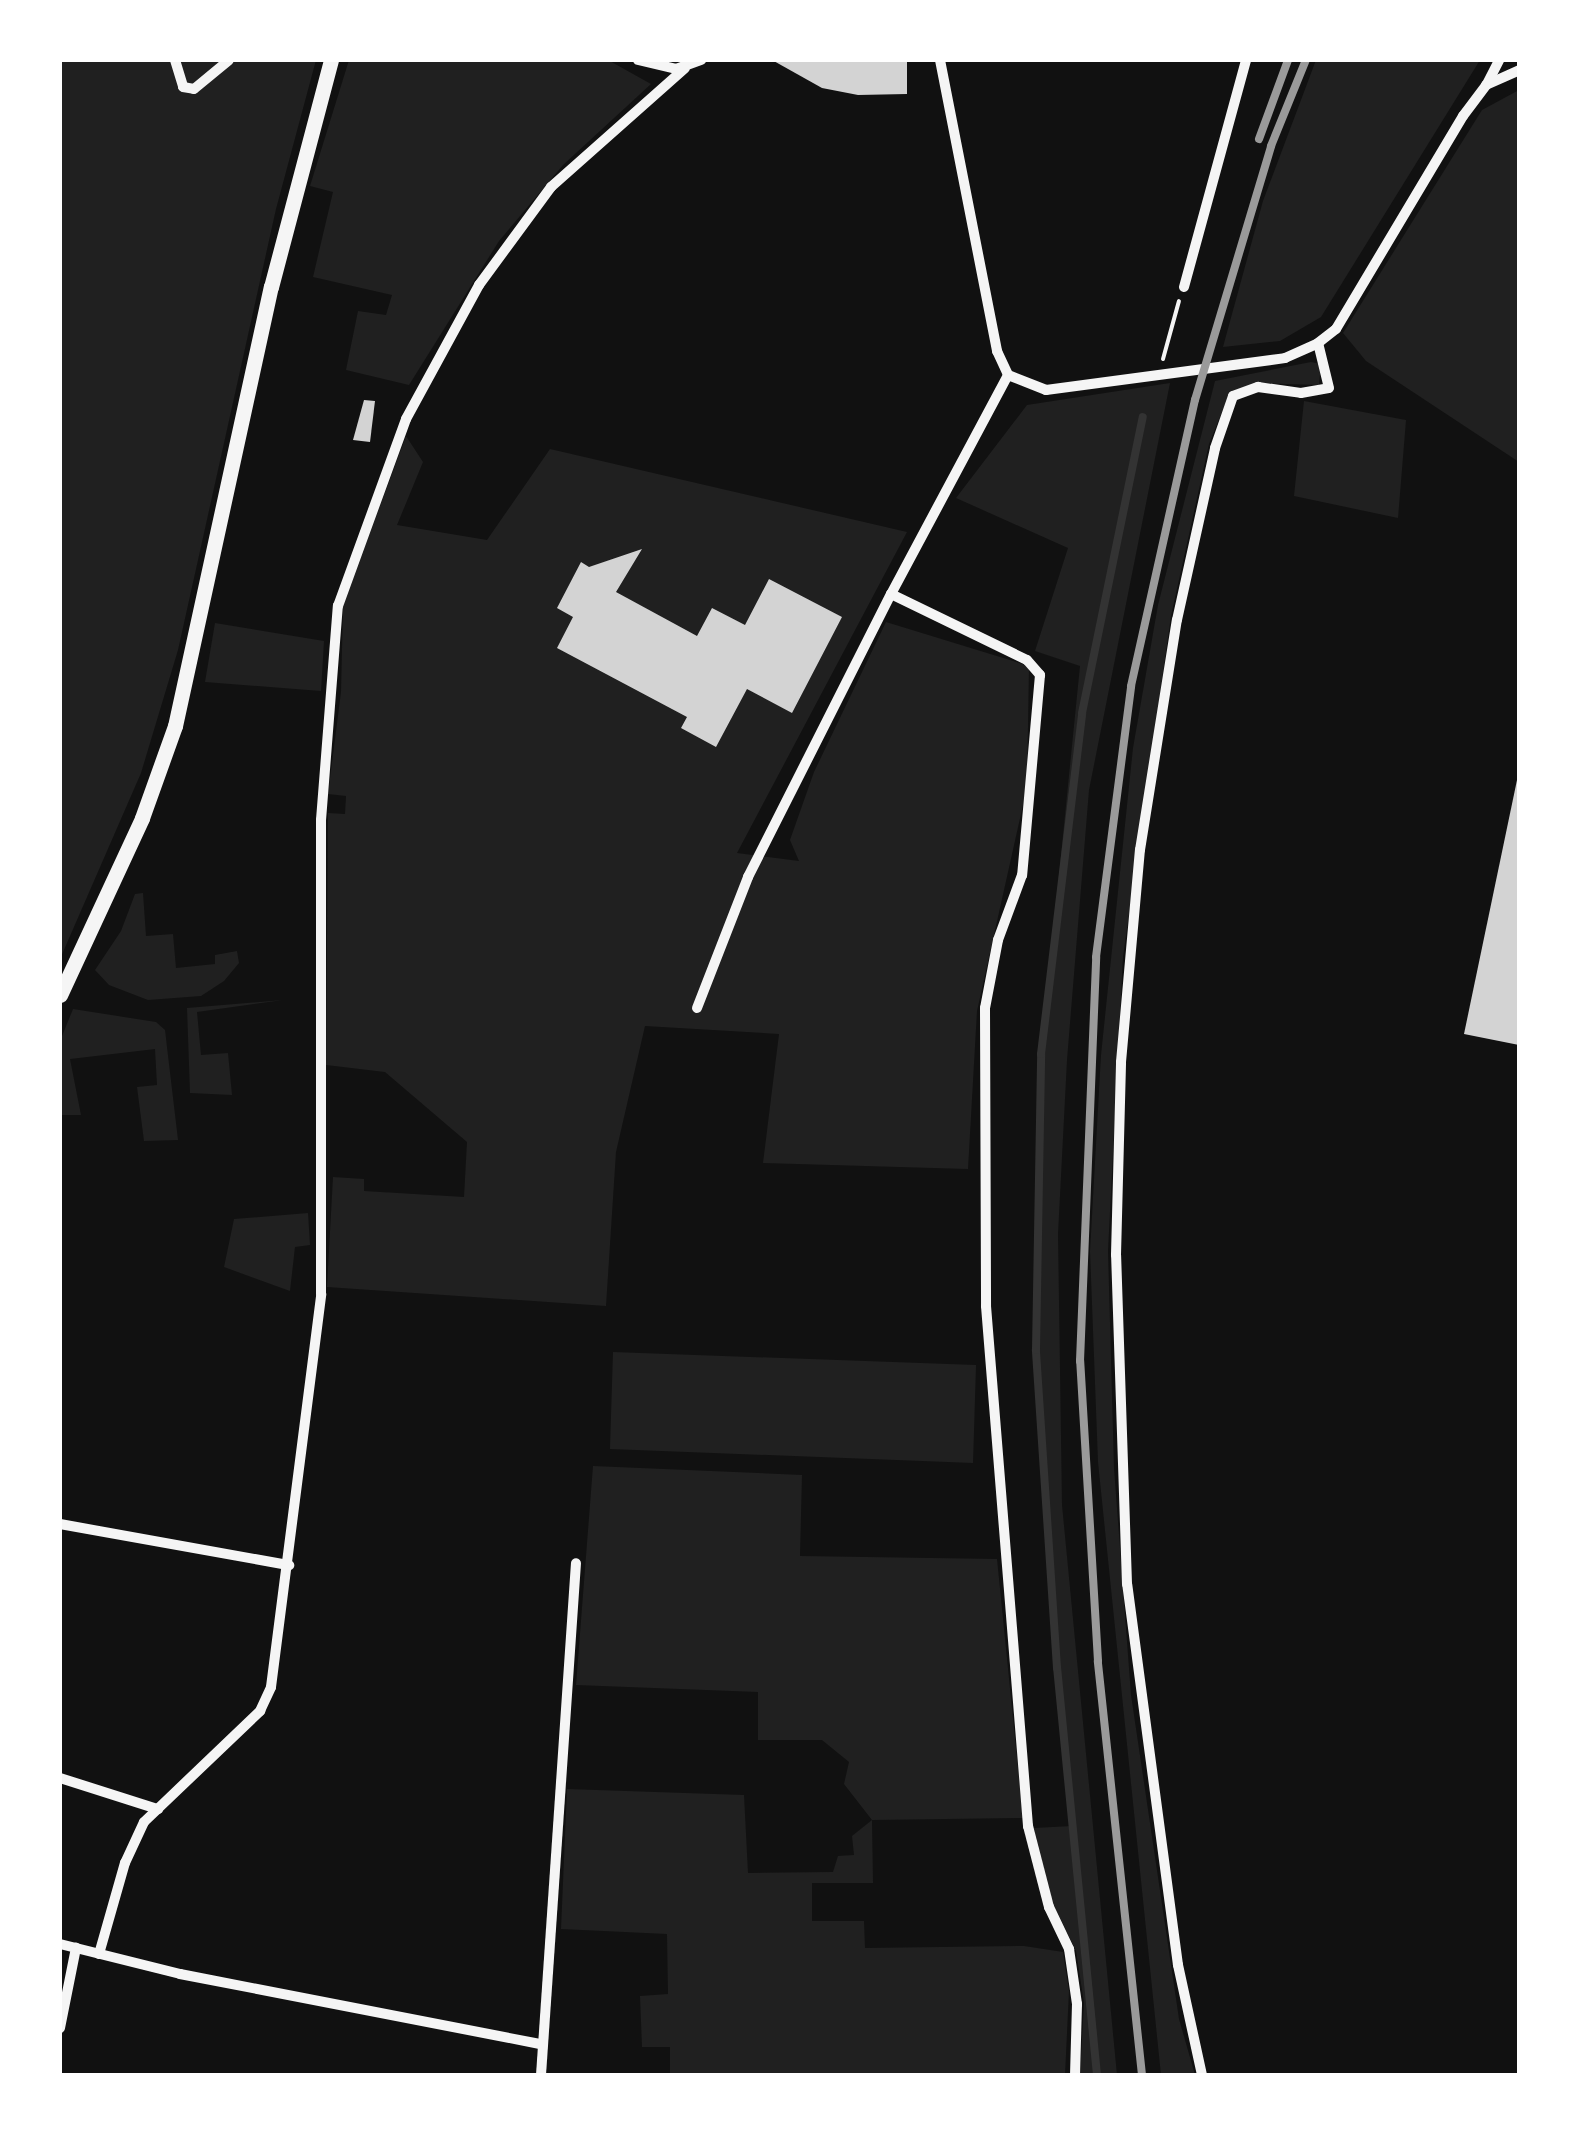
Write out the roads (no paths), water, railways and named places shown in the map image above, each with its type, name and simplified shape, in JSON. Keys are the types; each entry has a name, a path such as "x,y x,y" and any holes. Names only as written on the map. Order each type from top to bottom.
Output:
{"main road":[{"path":"60,995 142,818 174,726 271,287 331,60"}],"street":[{"path":"175,60 183,87 194,90 229,60"},
{"path":"638,60 685,68"},
{"path":"99,1954 125,1863 158,1809 260,1711 271,1686 321,1294 321,820 338,606 406,419 479,285 551,187 685,68 701,60"},
{"path":"940,60 997,351 1008,375 1046,390 1285,358 1318,344 1336,329 1499,60"},
{"path":"1184,286 1246,60"},
{"path":"1486,85 1519,70"},
{"path":"1202,2075 1175,1946 1125,1566 1116,1255 1124,1027 1140,850 1177,620 1215,448 1233,396 1258,387 1300,393 1329,388 1318,344"},
{"path":"697,1008 748,877 1008,375"},
{"path":"892,594 1027,660 1040,675 1022,875 998,940 985,1008 986,1306 1028,1826 1039,1876 1069,1949 1077,2004 1074,2075"},
{"path":"60,1524 289,1566"},
{"path":"541,2075 576,1563"},
{"path":"60,1778 158,1809"},
{"path":"60,1944 541,2044"},
{"path":"60,2028 76,1948"}],"waterway":[{"path":"1097,2075 1057,1668 1036,1350 1041,1054 1082,713 1143,417"}],"railway":[{"path":"1259,139 1288,60"},
{"path":"1142,2075 1098,1661 1080,1361 1096,957 1131,686 1195,400 1271,146 1306,60"}]}
